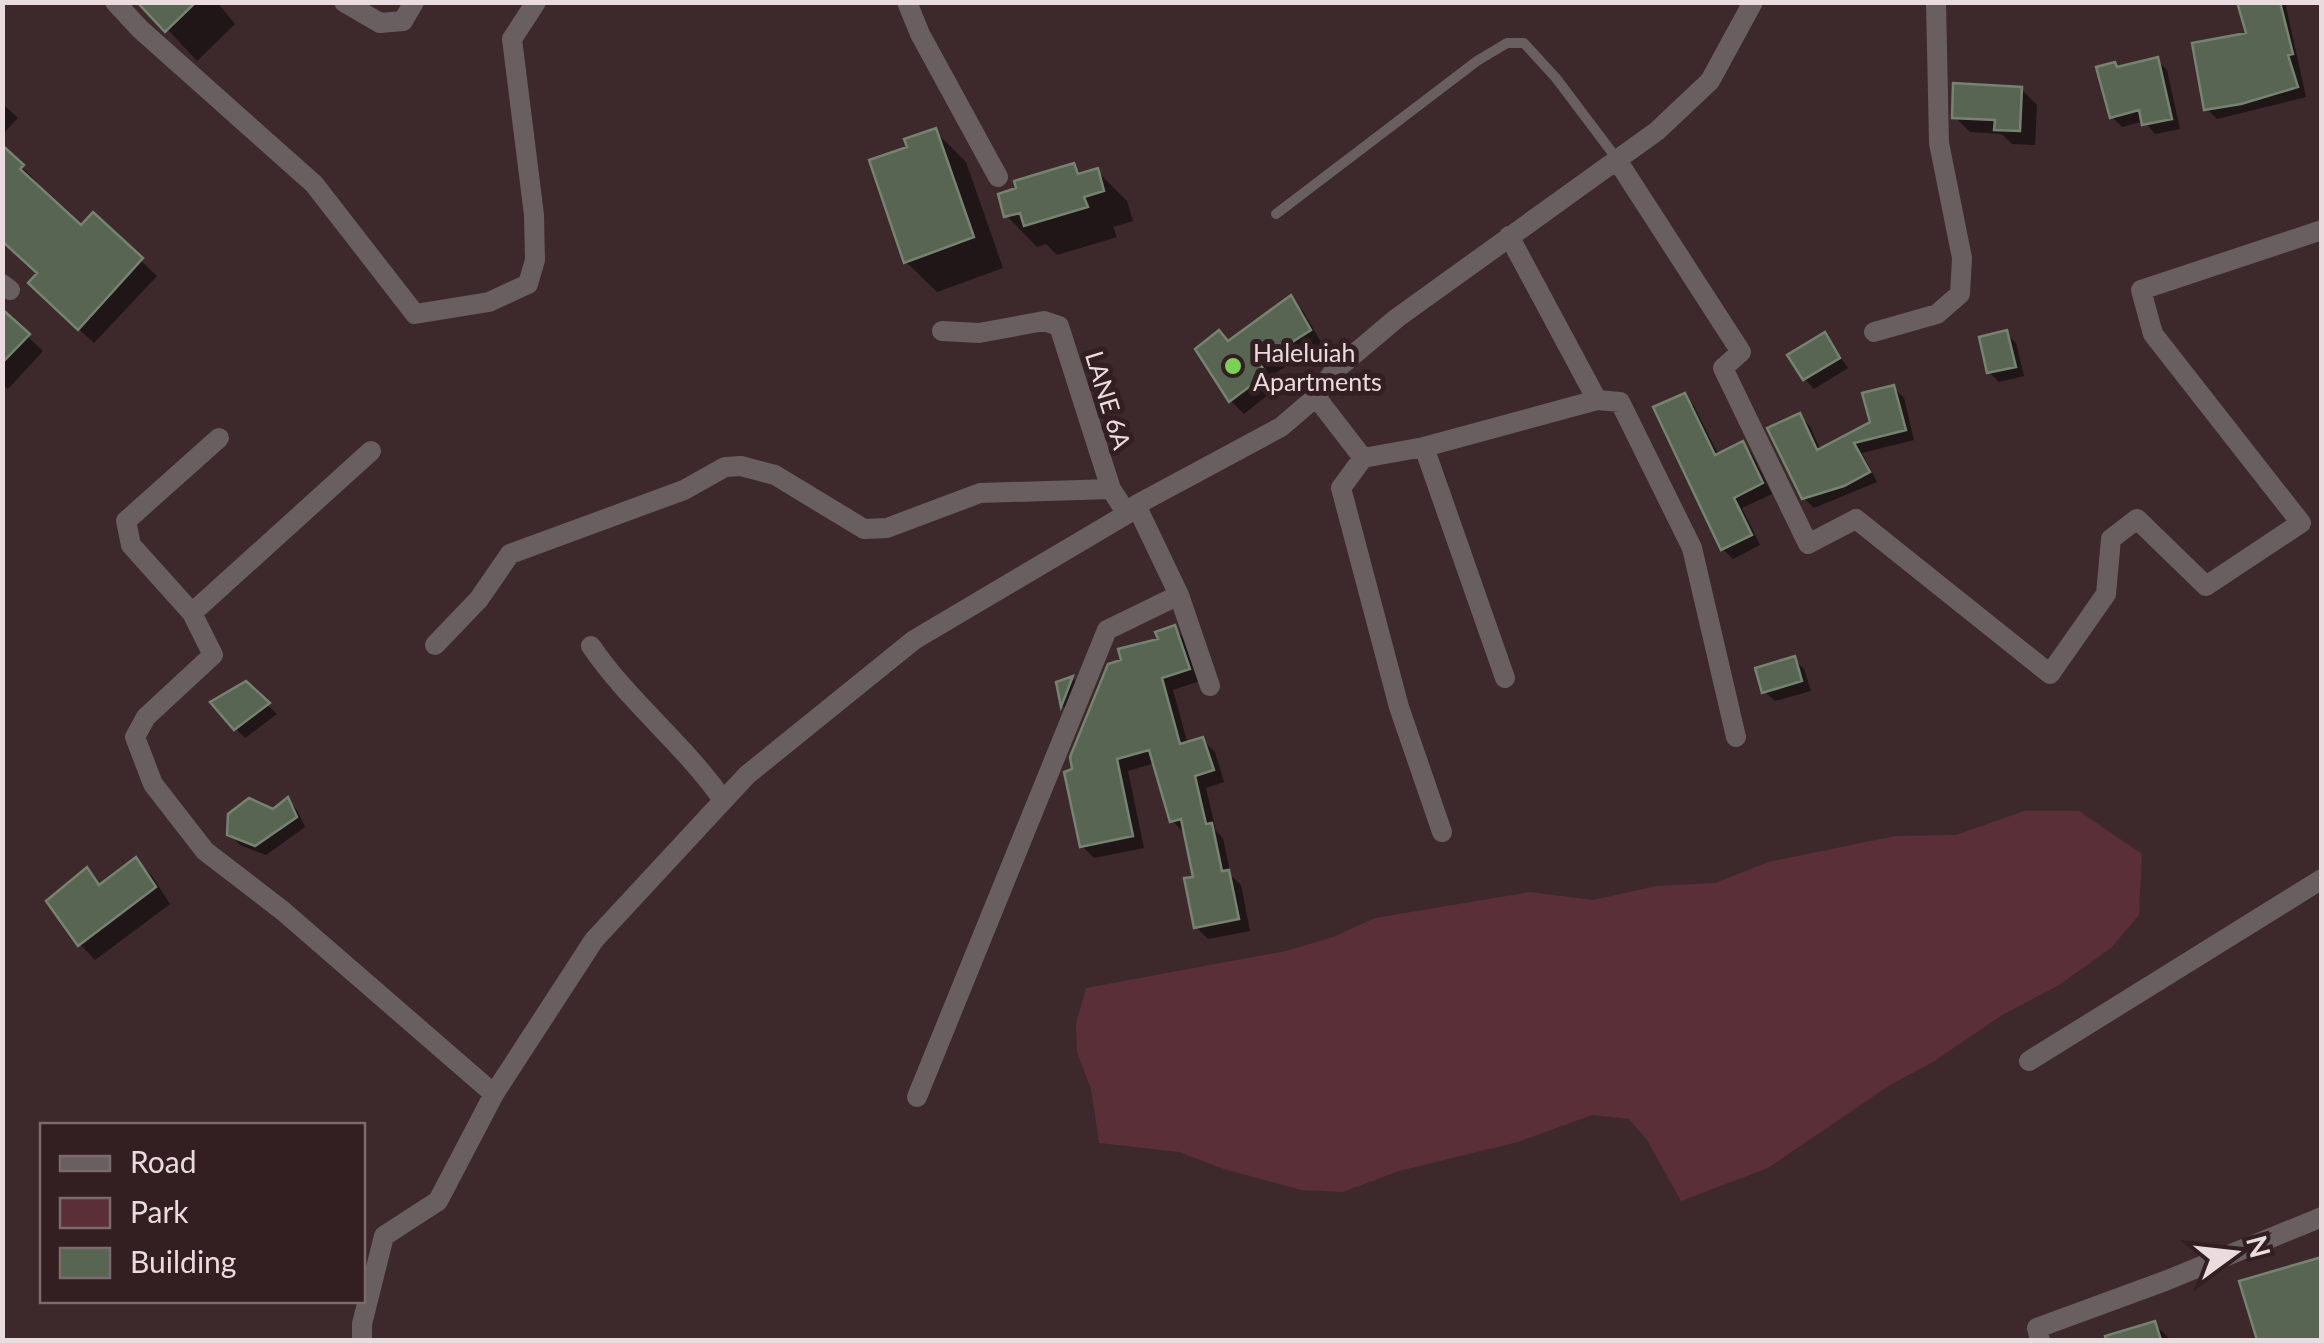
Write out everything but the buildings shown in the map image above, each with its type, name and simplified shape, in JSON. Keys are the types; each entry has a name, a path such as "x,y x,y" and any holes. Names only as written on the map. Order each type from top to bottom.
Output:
{"street":[{"path":"115,2 140,29 314,184 416,314 489,302 528,284 536,260 534,215 512,39 536,2"},
{"path":"344,2 380,24 403,21 414,2"},
{"path":"907,2 920,34 998,177"},
{"path":"362,1340 362,1324 384,1236 438,1201 494,1094 594,940 746,775 914,640 1132,510 1281,427 1316,396 1333,372 1384,329 1657,131 1710,81 1754,2"},
{"path":"1874,332 1937,314 1960,294 1962,258 1938,143 1936,2"},
{"path":"1617,160 1741,352 1723,368 1808,544 1856,519 2050,674 2106,594 2111,539 2137,519 2206,586 2301,523 2153,334 2142,290 2322,230"},
{"path":"1508,236 1597,400"},
{"name":"LANE 6A","path":"942,331 978,333 1044,321 1059,326 1111,489"},
{"path":"1316,396 1363,458"},
{"path":"1442,832 1399,707 1341,488 1363,458 1424,447 1597,400 1620,402 1692,548 1736,737"},
{"path":"219,438 126,520 131,545 192,613 213,655 146,717 135,737 153,784 205,852 283,911 494,1094"},
{"path":"1424,447 1505,678"},
{"path":"192,613 371,450"},
{"path":"435,646 480,599 510,554 684,490 725,466 741,466 775,475 864,529 886,528 980,493 1111,489 1132,510 1179,595 1210,686"},
{"path":"917,1097 1107,630 1179,595"},
{"path":"591,646 606,668 697,763 722,800"},
{"path":"2028,1061 2322,880"},
{"path":"2040,1340 2036,1328 2322,1217"}],"lane":[{"path":"1276,214 1477,61 1507,43 1524,44 1556,78 1617,160"}],"green space":[{"path":"2024,811 2079,811 2142,854 2139,915 2111,948 2059,985 2002,1015 1933,1062 1890,1085 1768,1168 1681,1201 1647,1140 1629,1119 1592,1115 1518,1142 1399,1171 1343,1192 1301,1190 1179,1152 1099,1143 1091,1089 1077,1052 1076,1023 1086,988 1286,951 1333,937 1375,918 1530,892 1593,900 1656,886 1715,883 1768,862 1895,836 1956,835"}],"place":[{"name":"Haleluiah Apartments","path":"1233,366"}]}
